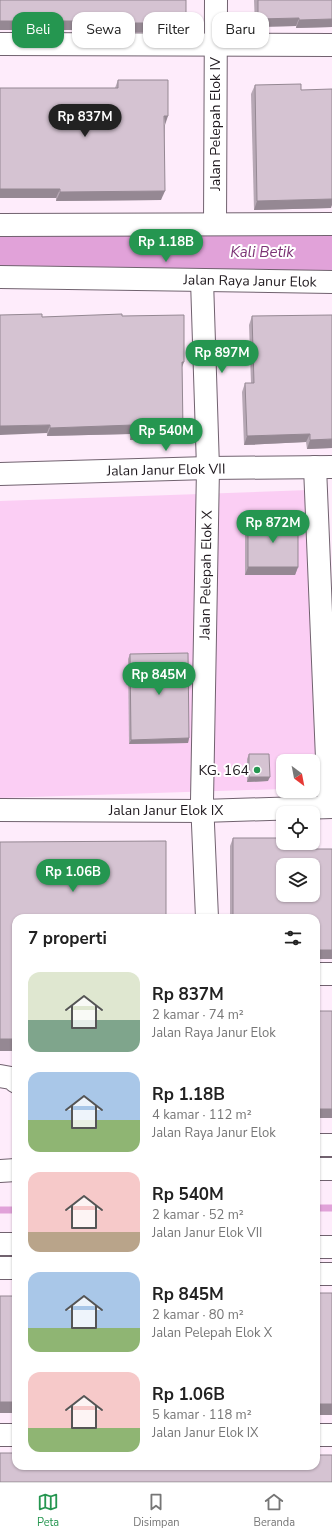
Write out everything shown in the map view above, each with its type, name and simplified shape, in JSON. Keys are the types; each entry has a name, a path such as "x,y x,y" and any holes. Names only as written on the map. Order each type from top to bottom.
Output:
{"street":[{"name":"Jalan Pelepah Elok IV","path":"216,0 216,12"},
{"path":"0,44 212,44"},
{"path":"269,44 332,45"},
{"name":"Jalan Pelepah Elok IV","path":"215,224 216,48"},
{"path":"0,224 332,224"},
{"name":"Jalan Raya Janur Elok","path":"0,277 332,282"},
{"name":"Jalan Pelepah Elok X","path":"202,280 208,468 202,811 207,914"},
{"path":"324,467 330,807"},
{"name":"Jalan Janur Elok VII","path":"0,474 208,468 324,467"},
{"name":"Jalan Janur Elok IX","path":"0,810 202,811 330,807"},
{"path":"320,974 332,974"},
{"path":"0,1076 12,1079"},
{"path":"320,1146 332,1145"},
{"path":"320,1169 332,1169"},
{"path":"0,1171 12,1170"},
{"path":"0,1244 12,1244"},
{"path":"320,1247 332,1247"},
{"path":"0,1268 12,1268"},
{"path":"320,1274 332,1274"},
{"path":"0,1434 12,1435"},
{"path":"320,1435 332,1435"}],"shaded area":[{"path":"309,490 317,754 276,754 276,789 0,798 0,501"}],"building":[{"path":"0,0 186,0 186,12 143,12 143,23 135,23 135,12 72,12 72,21 64,21 64,12 12,12 12,21 0,21"},
{"path":"258,0 332,0 332,19 269,19 269,12 258,12"},
{"path":"118,80 168,80 168,116 164,116 165,191 60,192 60,189 0,189 0,88 118,88"},
{"path":"301,84 301,90 332,89 332,199 257,201 255,85"},
{"path":"42,314 42,317 122,314 122,316 184,315 184,362 182,362 183,430 133,431 133,425 50,428 50,425 0,426 0,315"},
{"path":"332,315 332,439 310,440 310,434 247,436 245,383 254,383 252,316"},
{"path":"248,522 298,522 298,567 248,567"},
{"path":"188,653 189,738 131,740 130,654"},
{"name":"KG. 164","path":"249,754 269,754 270,777 249,777"},
{"path":"233,838 276,838 276,850 332,849 332,950 320,950 320,914 233,914"},
{"path":"166,841 166,914 12,914 12,1039 0,1039 0,842"},
{"path":"320,1011 332,1011 332,1109 320,1109"},
{"path":"320,1293 332,1293 332,1404 320,1404"},
{"path":"0,1296 12,1296 12,1402 0,1402"},
{"path":"0,1453 12,1453 12,1470 320,1470 320,1455 332,1455 332,1482 0,1482"}],"waterway":[{"name":"Kali Betik","path":"0,252 332,252"},
{"path":"320,1208 332,1208"},
{"path":"0,1210 12,1210"}],"place":[{"name":"KG. 164","path":"257,770"}]}
